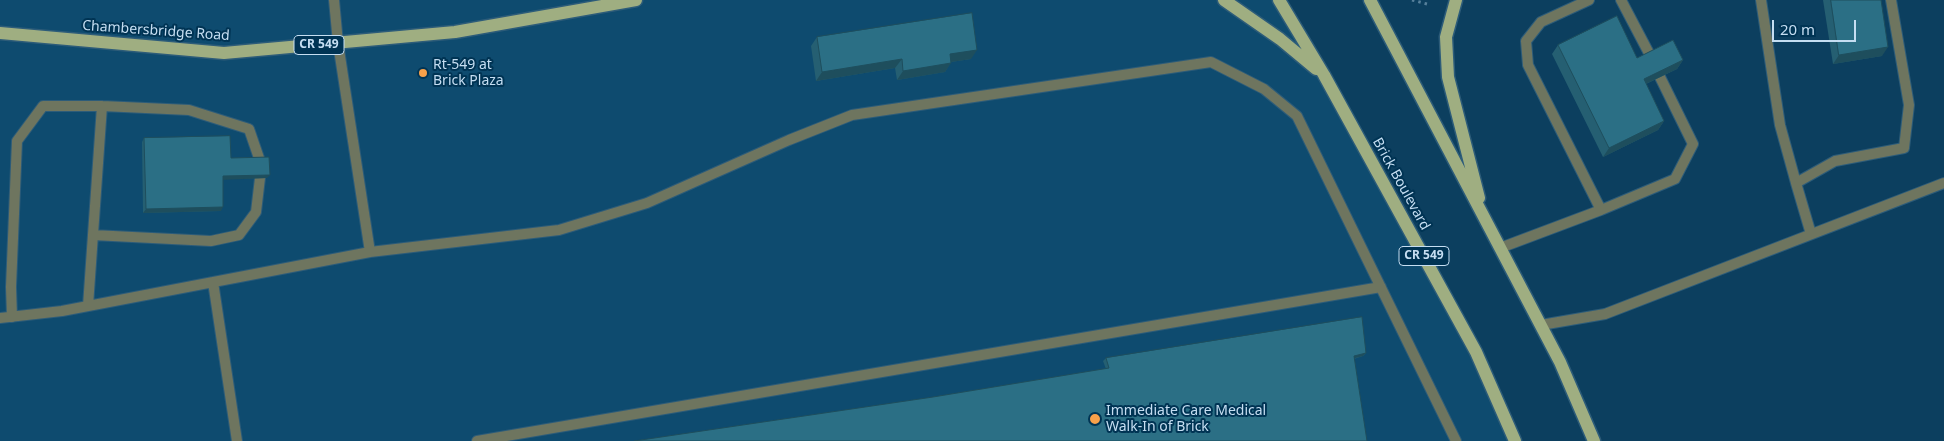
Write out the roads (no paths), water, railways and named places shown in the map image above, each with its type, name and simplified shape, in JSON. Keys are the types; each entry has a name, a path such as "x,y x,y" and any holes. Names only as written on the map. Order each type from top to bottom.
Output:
{"main road":[{"name":"CR 549","path":"1224,0 1280,39 1324,75"},
{"name":"Brick Boulevard","path":"1279,0 1324,75 1476,352 1515,441"},
{"path":"1370,0 1560,362 1594,441"},
{"path":"1456,0 1446,37 1448,78 1485,220"},
{"name":"Chambersbridge Road","path":"0,33 224,52 455,32 630,1"}],"lane":[{"path":"334,0 338,43 370,252"},
{"path":"1589,0 1541,22 1526,41 1528,65 1601,210"},
{"path":"1621,0 1651,57"},
{"path":"1762,0 1780,125 1812,234"},
{"path":"1796,183 1835,161 1904,148 1908,105 1891,0"},
{"path":"0,318 62,312 370,252 559,230 647,203 789,140 852,115 1211,62 1264,89 1298,116 1456,441"},
{"path":"1500,248 1601,210 1674,179 1693,144 1660,77"},
{"path":"12,317 11,287 17,140 43,106 102,106 189,110 249,129 260,161"},
{"path":"88,306 102,106"},
{"path":"93,236 211,241 239,235 256,212 260,178"},
{"path":"1541,325 1605,314 1944,183"},
{"path":"214,282 237,441"},
{"path":"477,441 1381,287"}],"place":[{"name":"Rt-549 at Brick Plaza","path":"423,73"},
{"name":"Immediate Care Medical Walk-In of Brick","path":"1095,419"}]}
